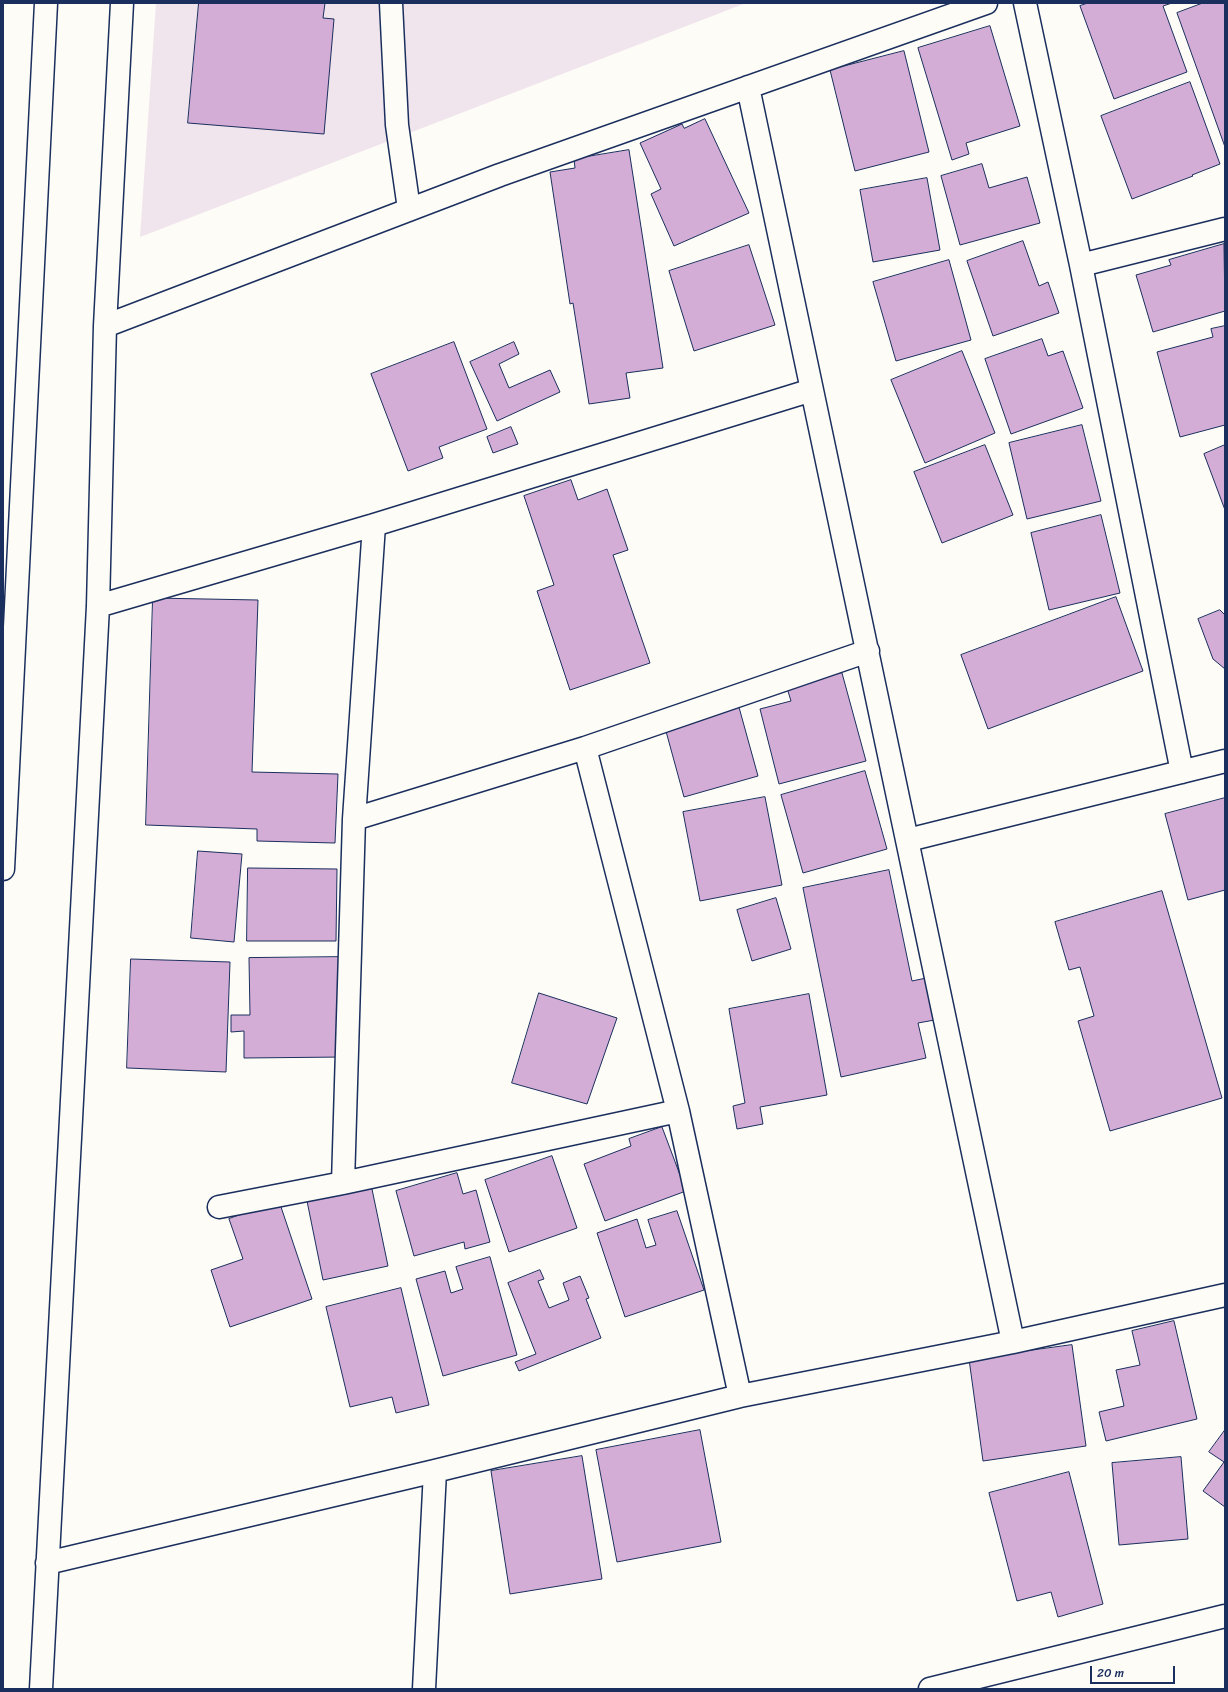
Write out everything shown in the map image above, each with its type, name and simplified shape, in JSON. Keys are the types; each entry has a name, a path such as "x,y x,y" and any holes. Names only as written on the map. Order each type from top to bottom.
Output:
{"street":[{"path":"3,869 46,3"},
{"path":"41,1689 98,606 105,326 122,3"},
{"path":"391,3 397,125 409,209"},
{"path":"105,326 500,175 986,3"},
{"path":"1025,3 1081,265 1182,772"},
{"path":"748,87 1013,1342"},
{"path":"1081,265 1225,229"},
{"path":"98,606 374,525 812,390"},
{"path":"343,1183 354,819 374,525"},
{"path":"354,819 585,748 868,651"},
{"path":"585,748 678,1111 740,1396"},
{"path":"908,840 1225,761"},
{"path":"219,1207 343,1183 678,1111"},
{"path":"47,1563 435,1471 740,1396 1013,1342 1225,1295"},
{"path":"424,1689 435,1471"},
{"path":"930,1689 1225,1616"}],"shaded area":[{"path":"156,3 746,3 140,237"}],"building":[{"path":"199,3 325,3 323,18 334,19 324,134 188,123"},
{"path":"1088,3 1172,3 1163,6 1187,72 1114,99 1080,6"},
{"path":"1203,3 1225,3 1225,147 1177,13"},
{"path":"990,26 1020,126 966,143 969,154 952,160 918,48"},
{"path":"904,51 929,152 855,171 830,70"},
{"path":"1190,82 1220,164 1132,199 1101,116"},
{"path":"705,119 749,213 674,246 651,194 661,189 640,143 682,124 684,128"},
{"path":"629,150 663,368 626,373 630,398 589,404 573,303 570,304 550,172 575,168 574,159"},
{"path":"982,164 989,188 1027,177 1040,223 960,245 941,176"},
{"path":"927,178 940,250 873,262 860,190"},
{"path":"1023,241 1039,286 1048,282 1059,313 993,336 967,261"},
{"path":"1224,244 1225,311 1153,332 1136,275 1171,265 1169,260"},
{"path":"749,245 775,325 694,351 669,271"},
{"path":"949,260 971,340 896,361 873,282"},
{"path":"1225,326 1225,425 1180,437 1157,352 1213,337 1211,329"},
{"path":"1042,339 1048,356 1063,351 1083,408 1011,434 985,359"},
{"path":"454,342 487,429 439,447 443,458 408,471 371,374"},
{"path":"514,342 519,354 499,364 509,388 550,370 560,392 497,421 470,362"},
{"path":"962,351 995,433 925,463 891,380"},
{"path":"1082,425 1101,501 1027,519 1009,443"},
{"path":"511,427 518,444 493,453 487,437"},
{"path":"985,445 1013,515 942,543 914,472"},
{"path":"1225,445 1225,510 1204,454"},
{"path":"571,480 578,500 607,489 628,550 613,555 650,663 570,690 537,591 554,585 524,496"},
{"path":"1101,515 1120,593 1049,610 1031,533"},
{"path":"1116,597 1143,671 988,729 961,655"},
{"path":"153,598 258,600 252,772 338,774 335,843 257,841 257,829 146,825"},
{"path":"1220,610 1225,615 1225,669 1213,659 1198,619"},
{"path":"842,673 866,761 779,784 760,709 791,701 787,688"},
{"path":"737,700 758,776 684,797 664,724"},
{"path":"865,771 887,849 803,873 781,795"},
{"path":"765,797 782,885 700,901 683,812"},
{"path":"1225,798 1225,890 1188,900 1165,814"},
{"path":"198,851 242,854 234,942 191,938"},
{"path":"248,868 337,869 336,941 247,941"},
{"path":"889,870 912,981 931,977 940,1019 918,1023 926,1058 841,1077 803,888"},
{"path":"1162,891 1222,1098 1110,1131 1078,1021 1094,1016 1080,967 1069,970 1055,922"},
{"path":"776,898 791,949 752,961 737,910"},
{"path":"343,957 344,1057 244,1058 244,1031 231,1032 231,1015 250,1015 249,958"},
{"path":"131,959 230,962 226,1072 127,1068"},
{"path":"539,993 617,1018 587,1104 512,1083"},
{"path":"809,994 827,1095 760,1107 763,1124 737,1129 733,1106 745,1103 729,1009"},
{"path":"662,1127 686,1191 605,1221 584,1164 631,1146 629,1139"},
{"path":"552,1156 577,1228 509,1252 485,1180"},
{"path":"457,1173 463,1194 476,1190 490,1242 465,1249 464,1242 414,1256 396,1191"},
{"path":"372,1189 388,1266 323,1280 307,1201"},
{"path":"279,1201 312,1299 230,1327 211,1270 243,1259 229,1219"},
{"path":"677,1211 704,1290 625,1317 597,1233 637,1219 646,1248 656,1245 648,1220"},
{"path":"490,1257 517,1355 443,1376 416,1279 445,1271 451,1293 463,1289 456,1267"},
{"path":"540,1270 544,1279 538,1281 549,1308 569,1300 563,1283 580,1276 589,1298 586,1299 601,1338 519,1371 515,1362 536,1354 508,1283"},
{"path":"401,1288 429,1405 396,1413 392,1397 350,1407 326,1307"},
{"path":"1174,1321 1197,1419 1106,1441 1099,1412 1124,1406 1116,1370 1140,1365 1132,1331"},
{"path":"1072,1345 1086,1446 983,1461 969,1359"},
{"path":"700,1430 721,1542 617,1562 596,1450"},
{"path":"1225,1430 1225,1507 1203,1491 1224,1462 1209,1452"},
{"path":"582,1456 602,1579 510,1594 491,1471"},
{"path":"1181,1457 1188,1539 1119,1545 1112,1463"},
{"path":"1069,1472 1103,1604 1058,1617 1051,1592 1017,1601 989,1493"}]}
